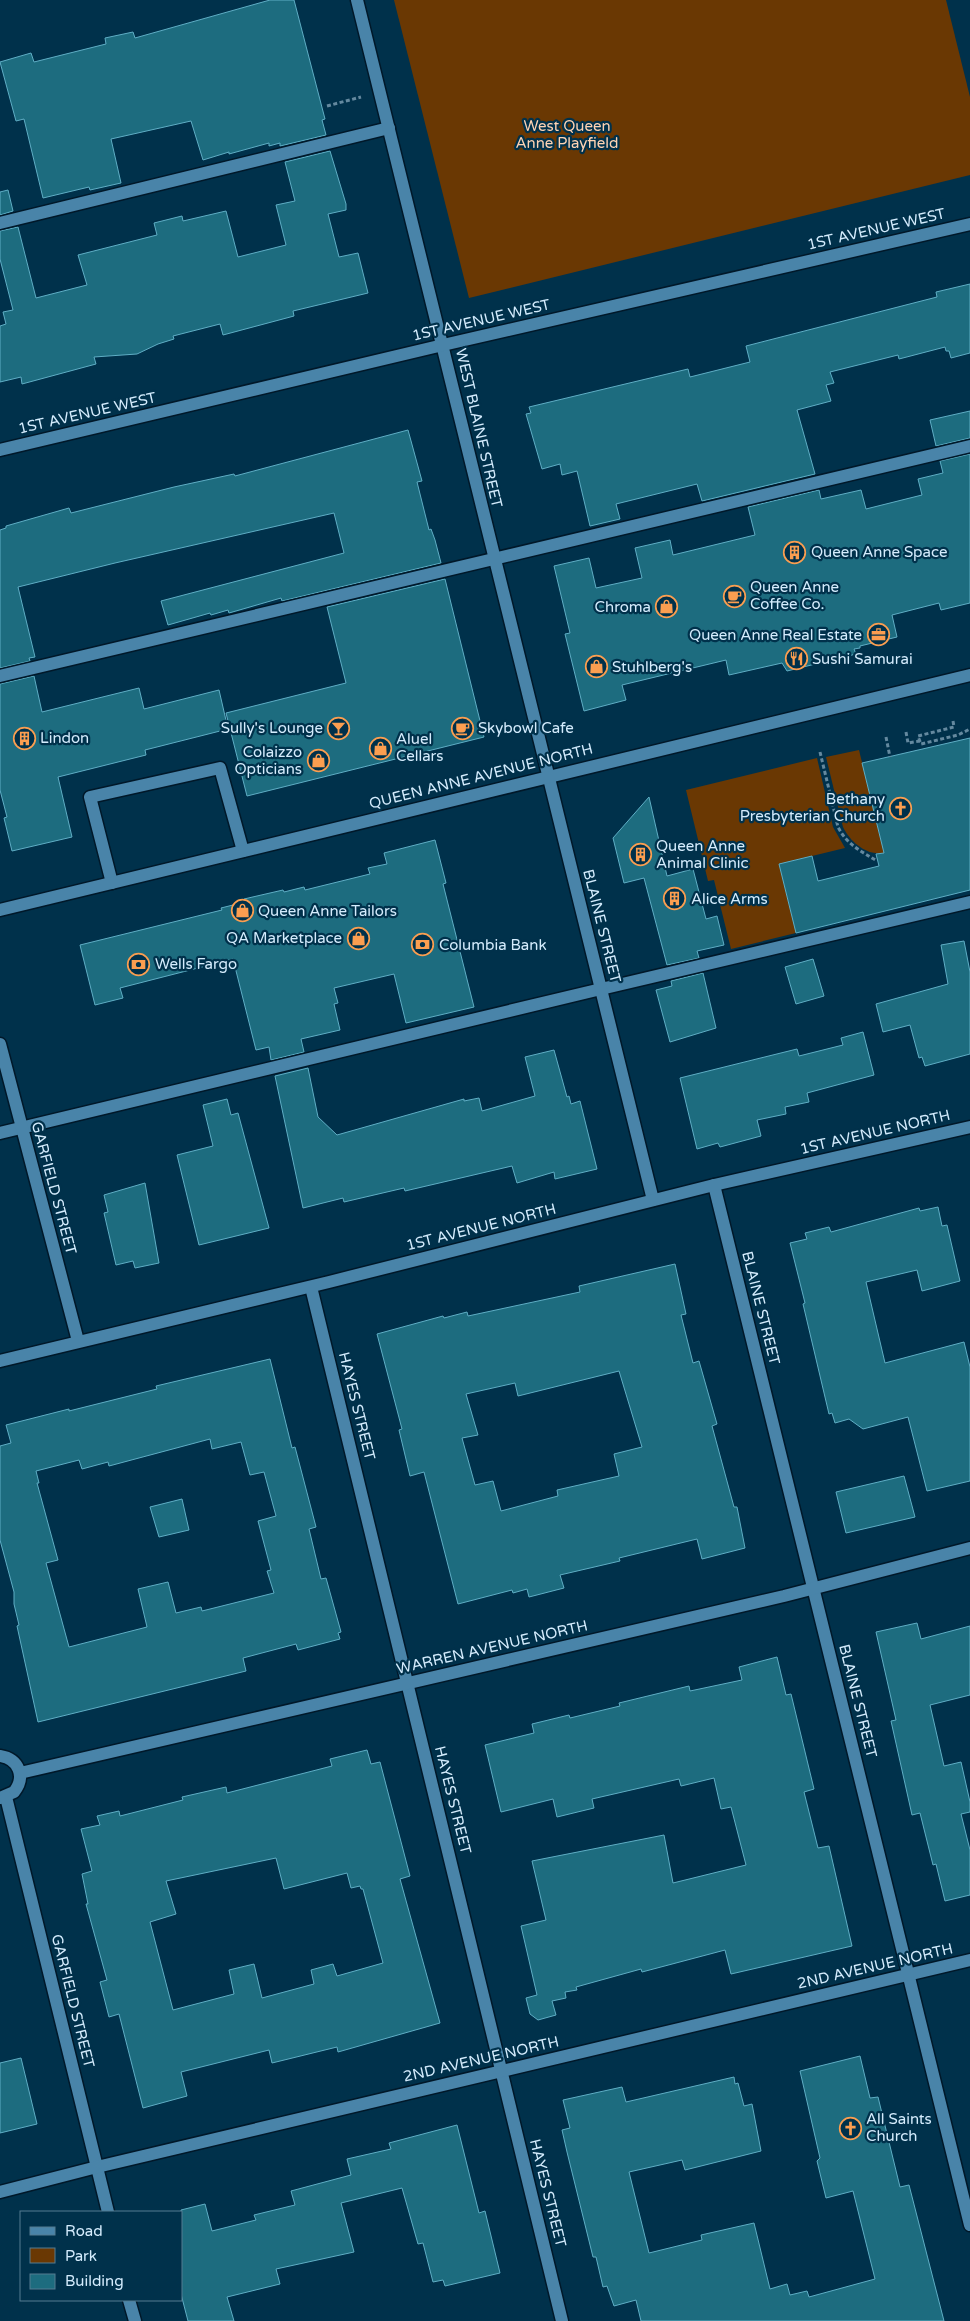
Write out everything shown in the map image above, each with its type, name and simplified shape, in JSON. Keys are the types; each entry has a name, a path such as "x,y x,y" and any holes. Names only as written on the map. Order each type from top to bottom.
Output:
{"street":[{"name":"WEST BLAINE STREET","path":"357,0 390,128 547,776"},
{"path":"0,223 390,128"},
{"name":"1ST AVENUE WEST","path":"0,450 443,345 970,224"},
{"path":"0,676 970,446"},
{"name":"QUEEN ANNE AVENUE NORTH","path":"0,910 970,675"},
{"path":"112,883 90,797 220,768 243,851"},
{"name":"BLAINE STREET","path":"547,776 653,1200"},
{"path":"0,1133 970,902"},
{"name":"GARFIELD STREET","path":"0,1044 78,1341"},
{"name":"1ST AVENUE NORTH","path":"0,1361 311,1286 653,1200 970,1127"},
{"name":"BLAINE STREET","path":"714,1186 970,2225"},
{"name":"HAYES STREET","path":"311,1286 562,2321"},
{"name":"WARREN AVENUE NORTH","path":"20,1773 814,1588 970,1548"},
{"path":"0,1756 14,1761 20,1773 18,1786 14,1792 3,1797"},
{"name":"GARFIELD STREET","path":"3,1797 98,2166 108,2211"},
{"name":"2ND AVENUE NORTH","path":"0,2192 98,2166 970,1960"},
{"path":"130,2301 135,2321"}],"path":[{"path":"327,106 361,97"},
{"path":"953,721 954,728 918,736 920,744 958,735 970,729"},
{"path":"906,732 908,743 920,741"},
{"path":"886,737 890,757"},
{"path":"820,752 838,827 843,837 850,845 878,860"}],"green space":[{"name":"West Queen Anne Playfield","path":"394,0 946,0 970,97 970,175 469,298"},
{"path":"859,750 884,853 865,850 846,833 826,757"},
{"path":"817,758 833,827 845,848 779,864 796,933 731,949 714,880 708,881 686,790"}],"building":[{"path":"270,0 294,0 325,119 322,120 326,135 280,146 280,143 269,146 269,143 203,160 191,121 111,139 121,183 90,190 89,187 43,198 24,119 16,121 0,62 31,53 34,62 106,44 105,38 133,32 135,38"},
{"path":"330,151 346,204 346,210 328,214 339,257 358,253 368,293 293,311 294,316 223,335 220,324 173,336 174,339 137,354 94,357 96,364 22,384 21,377 0,382 0,326 6,324 3,312 13,310 0,259 0,231 18,227 36,298 87,285 78,255 157,235 154,223 182,216 183,221 226,211 238,257 286,245 276,205 295,201 285,162"},
{"path":"8,190 13,211 0,215 0,192"},
{"path":"970,284 970,353 951,358 949,351 946,351 945,347 899,359 898,355 830,372 834,383 826,385 831,401 797,410 815,474 702,501 697,484 616,504 620,519 590,526 577,471 562,475 560,464 542,469 526,414 531,413 529,407 688,369 690,377 750,362 746,346 937,297 936,292"},
{"path":"970,411 970,438 936,446 930,420"},
{"path":"408,430 422,481 417,482 429,530 431,529 441,563 282,601 281,598 229,613 228,610 211,615 210,613 168,625 161,601 344,553 334,513 115,563 18,587 35,657 29,658 30,661 0,668 0,530 6,528 6,526 69,508 71,513 174,487 234,474 235,476"},
{"path":"970,454 970,603 941,610 939,603 892,615 897,637 860,646 860,648 854,649 856,654 787,671 782,663 729,675 726,660 622,685 626,700 584,711 565,634 570,633 554,566 589,558 596,588 642,578 635,548 670,540 673,555 755,535 748,507 819,490 821,499 861,490 866,509 922,495 918,479 943,473 940,461"},
{"path":"445,579 484,737 247,796 226,713 346,683 327,607"},
{"path":"34,676 42,712 139,688 144,709 219,690 228,729 145,750 146,755 58,777 72,837 12,851 4,818 7,817 0,790 0,684"},
{"name":"Bethany Presbyterian Church","path":"970,738 970,890 796,933 779,864 812,856 818,881 879,866 876,854 884,853 862,763"},
{"path":"649,797 667,876 693,869 706,919 717,916 724,945 697,951 699,958 667,965 644,878 624,883 613,838"},
{"path":"435,840 446,883 443,884 474,1007 406,1023 394,974 334,988 338,1003 334,1004 340,1030 301,1039 304,1052 271,1060 269,1047 256,1050 233,959 120,988 123,998 95,1005 80,945 222,910 221,908 245,902 244,899 283,890 284,892 304,887 305,890 370,874 368,868 387,864 384,853"},
{"path":"964,941 970,972 970,1054 925,1066 922,1057 919,1058 910,1025 883,1032 876,1004 948,984 941,945"},
{"path":"813,959 824,996 796,1004 785,967"},
{"path":"703,973 716,1028 670,1042 656,990 672,986 671,981"},
{"path":"863,1032 874,1075 807,1093 809,1102 785,1107 786,1114 757,1120 761,1136 720,1147 718,1143 697,1149 680,1078 797,1049 799,1056 843,1045 841,1038"},
{"path":"554,1050 567,1097 569,1096 571,1104 580,1101 597,1169 555,1179 554,1172 517,1183 512,1166 405,1191 404,1188 344,1202 343,1198 303,1208 275,1076 308,1068 318,1117 337,1135 464,1099 464,1101 479,1098 482,1111 535,1096 525,1057"},
{"path":"227,1099 231,1115 238,1113 269,1228 199,1245 177,1155 213,1146 203,1105"},
{"path":"145,1183 159,1263 135,1268 133,1261 116,1265 104,1213 108,1212 104,1195"},
{"path":"938,1207 942,1226 947,1225 960,1281 922,1291 917,1270 866,1282 885,1363 964,1342 970,1367 970,1481 927,1491 908,1417 863,1429 849,1419 835,1423 832,1413 829,1414 790,1243 807,1239 805,1233 829,1227 831,1232 919,1208 920,1211"},
{"path":"675,1264 686,1314 681,1315 693,1363 699,1361 717,1424 712,1426 734,1507 737,1507 745,1548 702,1559 697,1539 619,1558 620,1561 560,1575 564,1588 529,1597 527,1589 513,1593 512,1590 458,1604 424,1472 410,1476 399,1430 402,1429 377,1334 443,1316 444,1318 467,1312 468,1316 580,1292 579,1286","holes":["619,1371 642,1447 614,1454 619,1476 557,1490 558,1496 501,1511 493,1481 475,1485 462,1438 478,1435 466,1394 515,1383 518,1396"]},
{"path":"270,1359 292,1448 295,1447 316,1527 309,1529 321,1579 326,1578 341,1632 338,1633 340,1639 298,1650 296,1644 243,1658 246,1671 38,1722 17,1626 19,1625 14,1604 14,1592 0,1540 0,1446 11,1443 6,1425 157,1389 156,1386","holes":["210,1439 212,1449 241,1442 250,1475 264,1472 276,1516 258,1521 271,1570 267,1571 274,1593 202,1611 201,1607 176,1613 168,1582 138,1589 147,1627 69,1647 46,1563 58,1560 37,1483 39,1483 36,1471 79,1460 82,1469 108,1462 109,1466"]},
{"path":"904,1476 915,1517 846,1533 836,1492"},
{"path":"182,1499 189,1530 159,1537 150,1507"},
{"path":"917,1623 921,1639 970,1626 970,1695 930,1705 944,1766 961,1762 970,1802 970,1812 961,1814 970,1850 970,1895 945,1901 936,1864 933,1865 920,1813 912,1815 891,1721 896,1720 876,1632"},
{"path":"777,1657 786,1695 791,1694 814,1789 804,1792 818,1848 829,1846 852,1946 731,1974 725,1950 642,1972 641,1969 576,1987 577,1990 565,1992 566,1998 552,2001 556,2015 538,2020 530,2014 526,1998 537,1995 521,1926 546,1920 532,1861 664,1835 673,1883 746,1865 731,1807 721,1809 714,1778 681,1786 679,1779 592,1799 594,1808 557,1817 553,1799 501,1812 485,1745 534,1733 532,1724 569,1715 570,1718 620,1706 619,1703 689,1686 690,1691 742,1680 739,1667"},
{"path":"367,1750 371,1764 380,1762 410,1876 400,1879 440,2023 338,2052 337,2047 272,2063 269,2050 181,2072 187,2096 143,2108 119,2014 109,2017 100,1982 107,1980 86,1904 88,1904 82,1874 92,1871 81,1829 100,1825 97,1816 119,1811 120,1816 183,1800 182,1797 226,1787 227,1793 332,1766 330,1759","holes":["276,1858 284,1889 347,1873 351,1888 360,1886 363,1889 383,1963 337,1976 333,1964 311,1970 314,1984 262,1998 254,1964 229,1970 234,1994 173,2010 150,1922 176,1914 166,1881"]},
{"path":"860,2056 870,2098 878,2097 900,2187 909,2185 944,2321 641,2321 636,2300 614,2306 607,2286 603,2287 596,2257 593,2257 567,2152 562,2130 570,2128 563,2100 622,2087 626,2102 734,2077 735,2084 738,2083 744,2106 752,2104 761,2151 685,2170 682,2160 629,2172 649,2253 702,2240 701,2235 754,2223 770,2289 787,2284 790,2295 807,2291 809,2297 875,2279 853,2191 826,2198 817,2161 820,2158 800,2071"},
{"path":"21,2058 37,2124 0,2133 0,2063"},
{"path":"457,2125 479,2213 485,2211 500,2273 445,2286 443,2280 433,2282 423,2243 418,2244 402,2188 341,2203 354,2252 276,2269 280,2284 227,2297 234,2321 188,2321 182,2298 181,2210 205,2204 212,2231 256,2220 254,2215 295,2205 291,2191 351,2175 347,2159 391,2149 389,2143"}],"place":[{"name":"Queen Anne Space","path":"795,552"},
{"name":"Queen Anne Coffee Co.","path":"734,596"},
{"name":"Chroma","path":"667,607"},
{"name":"Queen Anne Real Estate","path":"878,635"},
{"name":"Sushi Samurai","path":"796,659"},
{"name":"Stuhlberg's","path":"596,667"},
{"name":"Sully's Lounge","path":"339,728"},
{"name":"Skybowl Cafe","path":"462,728"},
{"name":"Lindon","path":"24,738"},
{"name":"Aluel Cellars","path":"380,748"},
{"name":"Colaizzo Opticians","path":"318,761"},
{"name":"Bethany Presbyterian Church","path":"901,808"},
{"name":"Queen Anne Animal Clinic","path":"640,855"},
{"name":"Alice Arms","path":"675,899"},
{"name":"Queen Anne Tailors","path":"242,911"},
{"name":"QA Marketplace","path":"358,938"},
{"name":"Columbia Bank","path":"423,945"},
{"name":"Wells Fargo","path":"139,964"},
{"name":"All Saints Church","path":"850,2128"}]}
